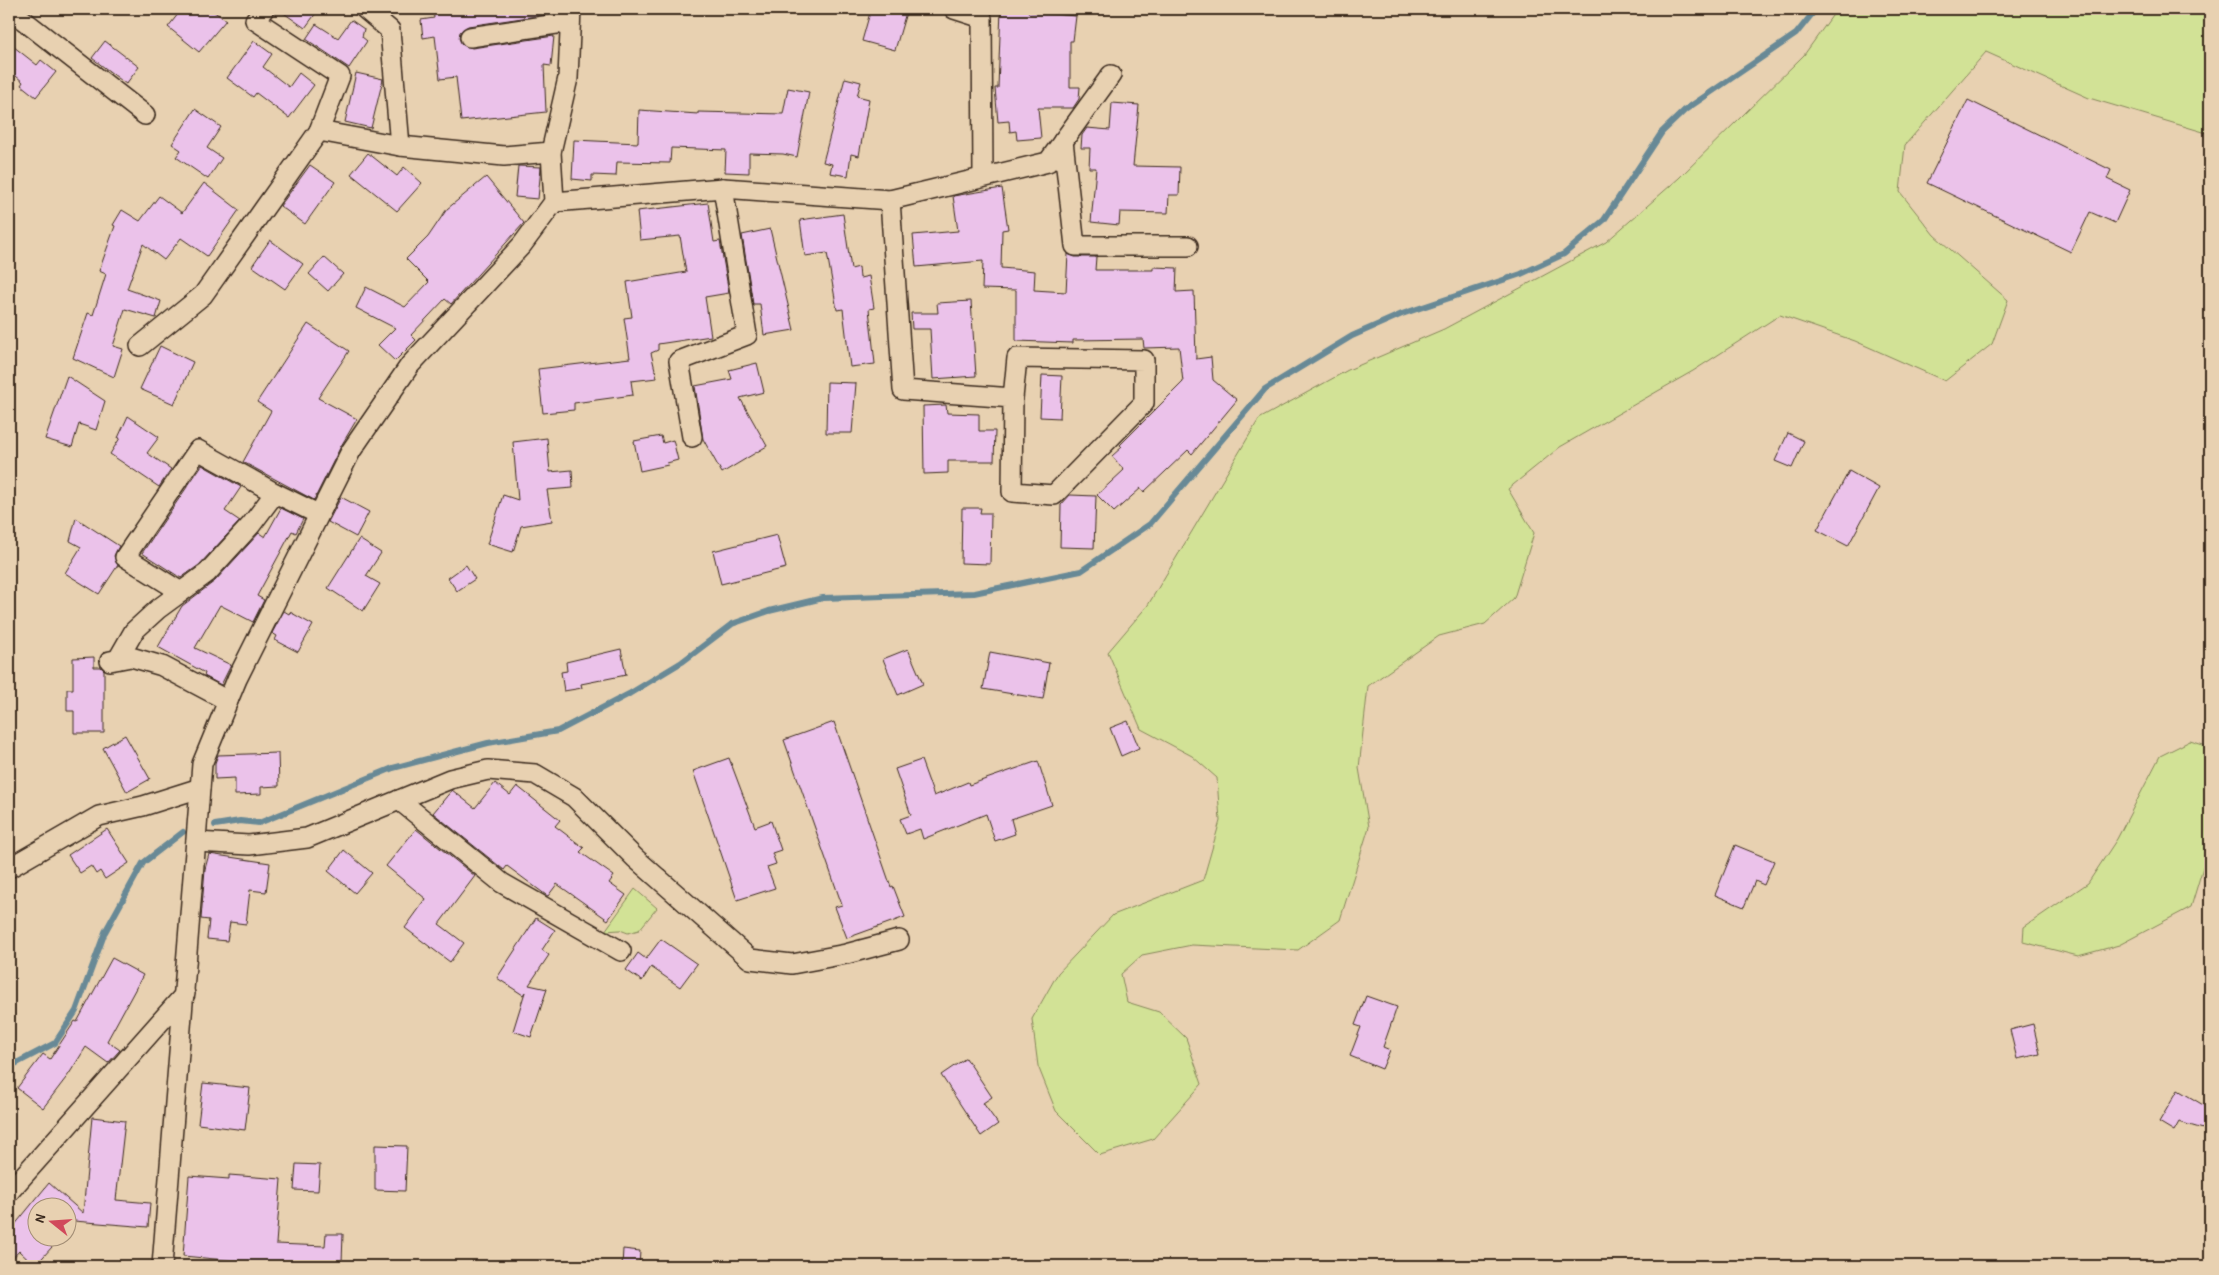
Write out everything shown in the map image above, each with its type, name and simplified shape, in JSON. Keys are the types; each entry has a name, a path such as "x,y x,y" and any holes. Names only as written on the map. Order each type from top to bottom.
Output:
{"street":[{"path":"9,9 145,115"},
{"path":"140,346 203,295 319,131 340,76 256,20 264,9"},
{"path":"365,9 390,30 400,146"},
{"path":"954,9 982,18 983,177"},
{"path":"162,1266 202,764 228,702 318,514 351,452 410,365 522,245 554,202 551,152 568,78 571,15 470,37"},
{"path":"554,202 723,188 890,200 1048,162 1111,75"},
{"path":"319,131 400,146 504,156 551,152"},
{"path":"1063,141 1075,246 1188,246"},
{"path":"692,437 679,361 747,335 723,188"},
{"path":"890,200 903,390 1013,398"},
{"path":"1017,358 1144,360 1144,403 1054,495 1012,492 1013,398 1017,358"},
{"path":"181,592 125,557 198,450 275,493 318,514"},
{"path":"228,702 162,666 130,656 114,660 134,632 158,609 207,573 251,525 275,493"},
{"path":"196,842 249,845 307,838 450,779 488,770 535,774 574,797 635,858 750,958 792,964 846,954 899,940"},
{"path":"9,868 99,816 143,806 200,788"},
{"path":"399,800 502,883 620,951"},
{"path":"9,1192 185,994"}],"green space":[{"path":"1837,9 2210,9 2210,134 2089,98 1986,52 1905,145 1900,192 1934,235 2008,300 1992,344 1945,381 1855,341 1780,315 1693,371 1560,447 1508,489 1534,533 1514,598 1485,624 1439,636 1368,686 1359,768 1369,827 1340,920 1298,950 1192,945 1142,955 1121,974 1127,1002 1159,1012 1186,1038 1202,1084 1153,1139 1100,1155 1056,1111 1038,1066 1032,1019 1058,973 1113,915 1203,880 1220,821 1217,778 1192,756 1141,729 1108,652 1148,605 1259,419 1348,370 1444,329 1606,242 1679,178 1804,55"},
{"path":"2190,741 2210,747 2210,844 2191,907 2119,945 2078,956 2023,942 2024,927 2088,883 2117,839 2160,756"},
{"path":"635,889 657,908 639,930 628,933 620,930 605,931"}],"building":[{"path":"182,9 210,9 226,20 199,52 168,27"},
{"path":"278,9 319,9 305,28"},
{"path":"433,9 557,9 556,13 468,26 460,32 459,38 462,44 472,48 554,36 551,66 544,65 546,112 461,121 456,77 440,79 435,36 423,38 421,20 434,18"},
{"path":"871,9 907,9 895,50 862,41"},
{"path":"1001,9 1029,9 1028,12 1076,16 1073,41 1070,41 1070,87 1080,87 1079,99 1073,108 1038,108 1041,138 1017,140 1016,131 1010,132 1009,121 998,122 995,88 998,88"},
{"path":"351,20 364,29 362,37 367,41 349,68 306,39 316,24 338,38"},
{"path":"105,41 139,67 126,84 92,58"},
{"path":"254,41 272,54 263,67 289,87 299,73 314,85 289,118 256,93 253,97 227,78"},
{"path":"9,43 37,65 41,60 56,72 36,97 21,85 23,82 9,70"},
{"path":"356,73 383,79 371,128 345,122"},
{"path":"845,78 861,82 857,96 869,99 859,156 851,154 848,176 830,173 832,164 823,162"},
{"path":"788,88 809,92 797,157 783,154 749,153 749,173 725,172 726,150 671,148 670,163 617,162 616,176 592,175 592,181 572,179 574,140 638,143 639,110 698,114 698,112 783,114"},
{"path":"1968,100 2111,170 2107,179 2130,190 2115,223 2090,212 2071,252 1927,183"},
{"path":"1112,103 1139,105 1133,166 1180,167 1179,195 1169,195 1168,213 1120,212 1119,225 1091,222 1096,168 1089,168 1090,148 1081,148 1082,135 1087,128 1110,130"},
{"path":"195,109 221,127 207,148 222,158 208,179 176,157 181,150 172,144"},
{"path":"368,153 397,176 404,167 422,183 397,211 351,174"},
{"path":"310,165 335,182 305,224 280,206"},
{"path":"518,166 541,167 538,199 515,197"},
{"path":"486,177 524,223 451,304 445,299 411,335 416,340 395,361 378,345 395,328 356,308 366,287 405,307 429,282 406,259 428,237 447,209"},
{"path":"204,183 239,210 207,256 181,238 164,260 143,244 127,289 161,301 156,318 125,309 113,346 123,349 114,377 73,358 88,313 93,315 106,274 99,271 115,226 113,225 122,210 140,221 159,196 182,213"},
{"path":"1002,188 1008,229 1002,230 1001,268 1035,271 1034,290 1066,292 1068,254 1075,257 1096,257 1095,270 1153,270 1153,267 1177,268 1176,292 1194,291 1196,359 1211,357 1213,380 1237,400 1192,454 1188,450 1144,492 1141,488 1114,512 1097,495 1124,470 1112,456 1122,447 1120,445 1183,382 1179,347 1144,348 1143,339 1073,340 1073,343 1016,341 1016,290 982,289 983,261 916,267 913,235 958,231 953,196"},
{"path":"708,203 714,242 720,241 729,293 705,297 711,336 658,344 658,350 651,353 657,378 631,381 633,395 574,403 574,410 543,413 538,369 630,358 624,318 632,317 627,282 686,272 680,236 640,240 637,211"},
{"path":"843,214 851,269 859,267 860,278 869,276 874,308 869,309 875,364 850,367 843,309 837,310 827,253 805,256 800,220"},
{"path":"770,229 794,330 764,335 760,304 753,304 742,235"},
{"path":"270,240 303,264 285,289 252,266"},
{"path":"324,257 343,274 328,291 309,274"},
{"path":"971,301 976,376 933,379 930,329 912,329 911,313 938,313 937,303"},
{"path":"308,324 349,351 318,398 357,419 314,500 243,462 271,411 257,402"},
{"path":"160,346 193,362 174,404 140,389"},
{"path":"757,363 764,392 740,398 767,446 722,473 703,439 695,386 732,379 729,370"},
{"path":"1042,375 1062,376 1060,418 1040,417"},
{"path":"67,376 105,401 96,430 79,424 72,447 45,439"},
{"path":"827,382 856,383 852,433 826,433"},
{"path":"946,405 947,413 979,414 979,431 995,431 994,461 948,461 948,473 924,474 923,406"},
{"path":"128,416 159,437 147,453 171,469 159,487 110,454 120,438 118,438"},
{"path":"1788,433 1804,441 1792,468 1775,461"},
{"path":"661,436 663,443 673,440 678,460 667,463 668,465 640,471 634,441"},
{"path":"547,438 550,472 572,470 573,488 547,490 552,521 521,526 513,552 487,544 503,495 518,500 513,442"},
{"path":"202,465 241,487 225,511 240,521 199,565 181,578 142,553"},
{"path":"1849,471 1879,488 1848,546 1817,530"},
{"path":"1070,495 1096,496 1094,548 1060,547 1061,505"},
{"path":"341,497 369,512 356,537 328,522"},
{"path":"281,508 303,519 296,533 292,531 257,596 264,600 253,622 220,605 195,648 231,665 221,685 204,676 205,673 158,647 182,606 215,581 259,533 265,537"},
{"path":"962,508 981,508 980,513 991,513 990,564 961,563"},
{"path":"76,518 119,546 114,556 118,565 99,594 65,573 81,547 70,541"},
{"path":"777,535 786,568 721,584 713,551"},
{"path":"359,539 381,553 366,576 380,584 363,611 328,588"},
{"path":"466,565 475,579 457,591 448,578"},
{"path":"284,611 289,614 290,612 313,625 298,652 275,640 277,636 272,633"},
{"path":"621,649 626,675 581,684 582,688 564,691 561,672 567,671 566,662"},
{"path":"908,649 923,684 898,695 883,659"},
{"path":"990,652 1049,663 1043,699 983,689"},
{"path":"94,657 94,667 101,667 104,670 104,733 74,733 74,711 67,711 67,689 73,689 73,658"},
{"path":"1128,721 1139,748 1121,756 1110,728"},
{"path":"834,722 891,887 893,886 905,917 847,938 835,907 842,905 784,740"},
{"path":"125,735 150,779 127,792 103,748"},
{"path":"278,753 279,786 261,787 261,794 235,795 235,778 215,779 215,763 218,755"},
{"path":"729,758 755,827 771,821 781,850 772,853 776,864 767,867 775,888 737,900 693,771"},
{"path":"921,760 934,796 968,782 969,785 1038,761 1052,805 1011,819 1015,834 995,841 986,814 923,839 920,829 906,834 900,819 911,815 895,769"},
{"path":"495,783 510,795 517,786 560,820 555,826 584,848 580,852 614,876 609,883 626,895 608,920 557,884 548,896 507,866 504,870 433,813 452,790 475,808"},
{"path":"107,829 129,863 105,879 100,871 96,874 91,866 80,873 68,855"},
{"path":"416,829 475,876 439,924 464,943 450,962 405,928 426,899 386,866"},
{"path":"1735,845 1774,861 1764,885 1755,881 1744,907 1715,895"},
{"path":"344,850 372,873 355,893 328,871"},
{"path":"209,854 270,863 266,892 250,890 246,924 230,922 227,941 207,939 209,920 201,919 205,869"},
{"path":"536,918 555,930 542,950 549,955 529,985 547,989 531,1037 513,1031 525,992 523,995 497,978"},
{"path":"661,939 697,964 680,987 651,967 642,981 626,970 638,953 646,959"},
{"path":"112,958 143,975 107,1041 120,1050 108,1063 86,1047 69,1074 43,1108 17,1088 43,1054 50,1059 75,1021 77,1022"},
{"path":"1366,996 1397,1007 1383,1047 1390,1050 1382,1069 1350,1056 1361,1027 1355,1025"},
{"path":"2033,1024 2040,1054 2017,1059 2010,1030"},
{"path":"966,1058 992,1097 983,1103 998,1124 981,1136 941,1075"},
{"path":"203,1083 250,1088 245,1130 198,1124"},
{"path":"2178,1090 2210,1109 2210,1131 2179,1122 2174,1131 2159,1122"},
{"path":"92,1117 125,1121 116,1200 150,1203 148,1227 78,1221 78,1209 83,1213"},
{"path":"375,1145 407,1146 405,1191 375,1190"},
{"path":"296,1164 320,1165 318,1191 294,1190"},
{"path":"229,1175 281,1179 276,1244 325,1246 326,1234 343,1234 342,1262 333,1261 333,1266 236,1266 236,1261 183,1256 189,1176 229,1179"},
{"path":"49,1183 66,1198 37,1198"},
{"path":"28,1209 28,1248 51,1248 35,1266 19,1251 9,1262 9,1232"},
{"path":"623,1249 640,1251 639,1266 622,1266"}],"waterway":[{"path":"215,825 240,821 259,823 393,768 488,743 558,731 629,694 682,662 732,624 769,611 823,598 974,593 1081,571 1150,524 1265,389 1352,336 1402,314 1521,274 1564,254 1604,220 1662,132 1685,110 1796,34 1816,9"},
{"path":"9,1067 55,1043 76,1011 105,932 143,863 183,832"}]}
